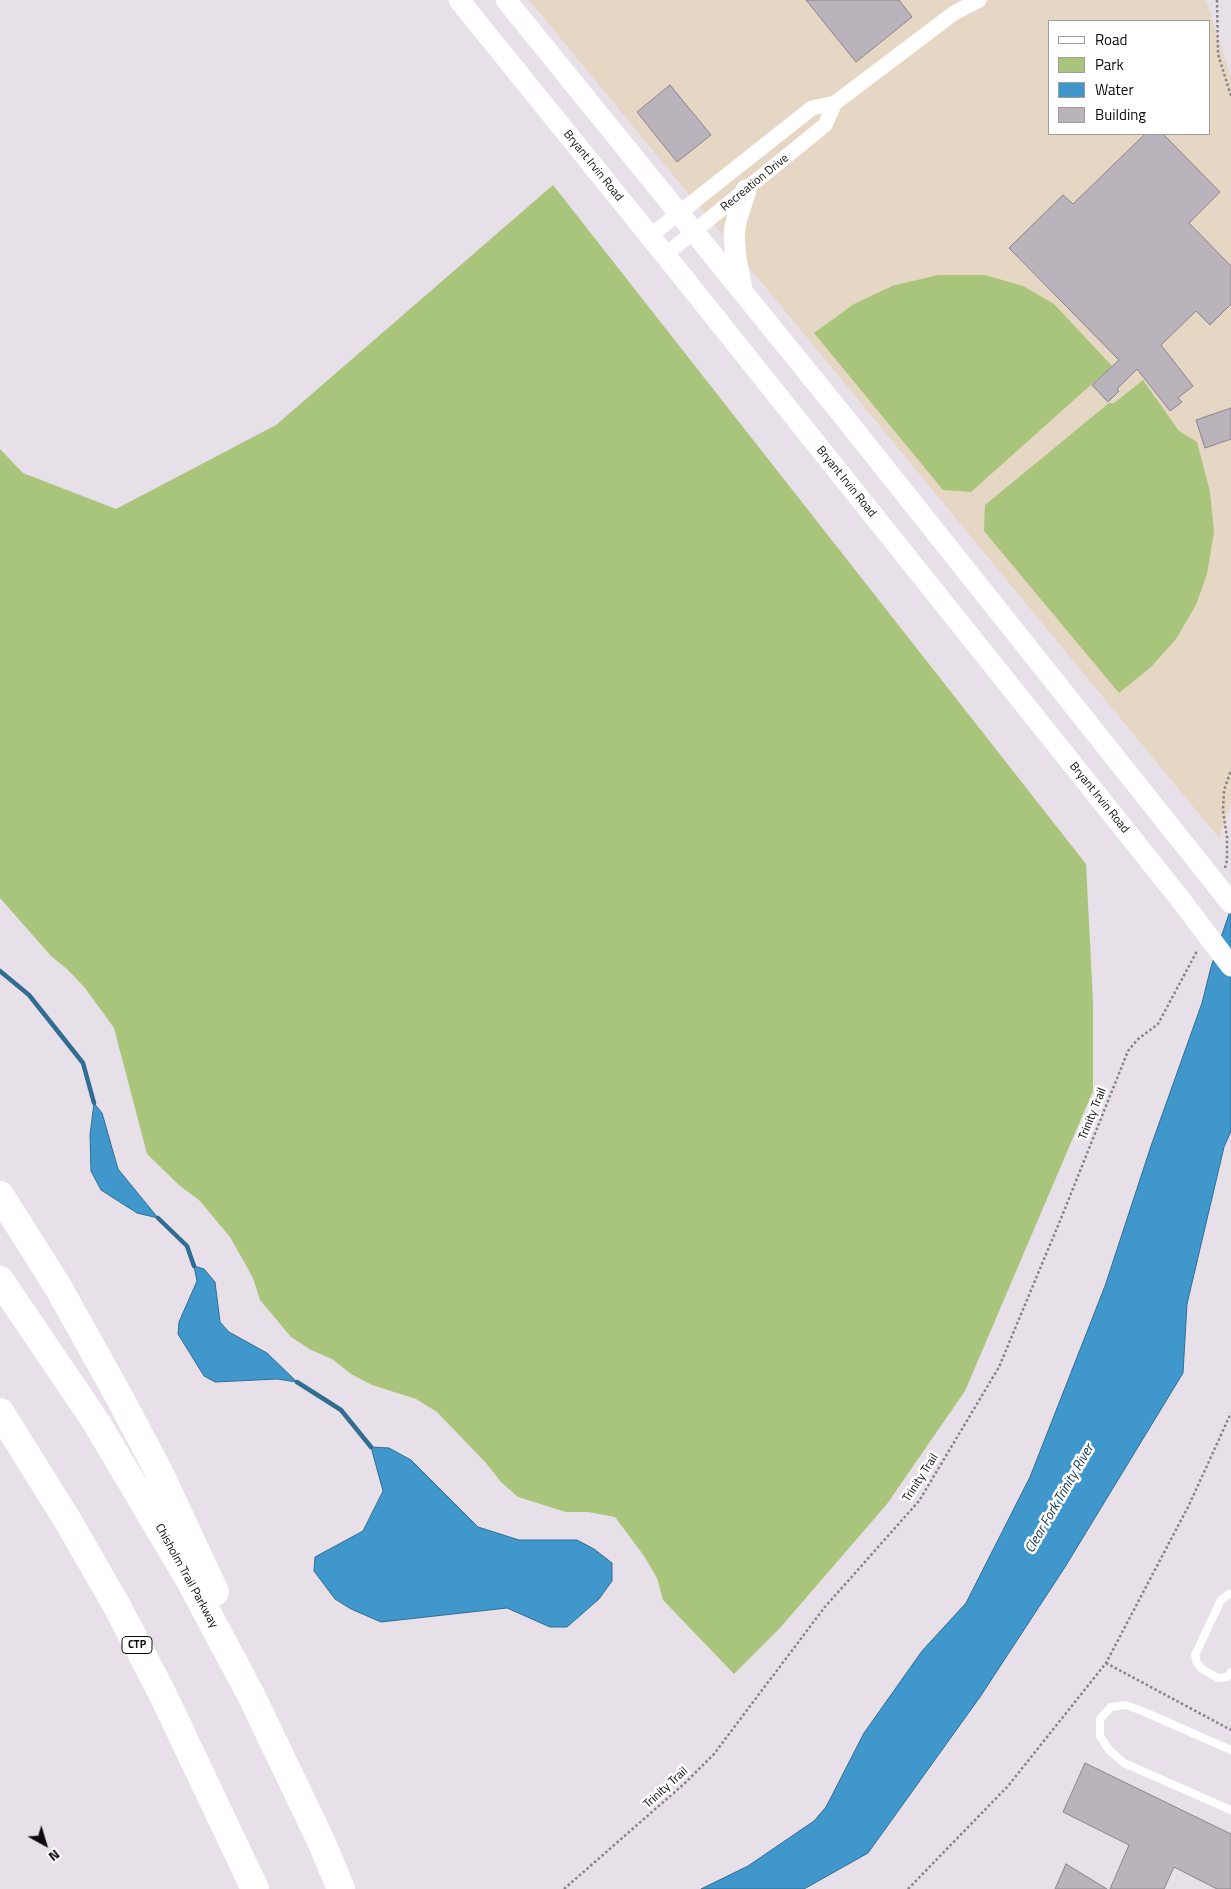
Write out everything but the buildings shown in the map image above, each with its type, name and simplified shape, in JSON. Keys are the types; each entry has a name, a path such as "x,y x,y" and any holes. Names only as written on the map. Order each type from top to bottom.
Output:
{"highway":[{"path":"0,1195 58,1287 116,1390 158,1470 211,1583 251,1695"},
{"name":"Chisholm Trail Parkway","path":"0,1280 66,1377 143,1499 188,1577 251,1695 321,1841 341,1889"},
{"name":"CTP","path":"0,1412 118,1608 163,1696 255,1889"},
{"path":"0,1417 19,1441"}],"main road":[{"name":"Bryant Irvin Road","path":"459,0 1177,895 1231,966"},
{"path":"506,0 844,417 1231,903"},
{"path":"743,294 736,259 734,233 746,190"}],"street":[{"name":"Recreation Drive","path":"650,236 812,108 835,103 957,10 979,0"},
{"name":"Recreation Drive","path":"664,255 825,125 835,103"}],"lane":[{"path":"1231,1594 1221,1600 1195,1655 1196,1663 1202,1669 1218,1678 1227,1676 1231,1672"},
{"path":"1231,1750 1125,1705 1111,1707 1100,1719 1100,1736 1109,1750 1124,1763 1231,1810"}],"path":[{"path":"1217,0 1218,54 1231,96"},
{"name":"Trinity Trail","path":"564,1889 685,1783 714,1754 824,1608 919,1501 999,1367 1128,1051 1137,1040 1158,1024"},
{"path":"908,1889 1008,1786 1106,1663 1189,1505 1231,1413"},
{"path":"1106,1663 1231,1730"}],"shaded area":[{"path":"529,0 1206,0 1231,76 1231,804 1219,838"}],"green space":[{"path":"553,185 1086,864 1093,1001 1093,1091 965,1391 887,1504 780,1628 734,1674 663,1600 657,1578 644,1556 615,1517 588,1512 566,1512 518,1497 501,1482 486,1463 437,1412 416,1399 372,1385 351,1374 332,1359 311,1350 291,1337 260,1300 253,1278 230,1237 199,1200 180,1186 147,1154 114,1028 85,988 51,956 0,898 0,449 23,473 116,509 276,425"},
{"path":"938,275 985,275 1023,286 1054,304 1112,366 971,492 943,490 814,333 854,304 892,286"},
{"path":"1143,380 1179,431 1197,442 1210,492 1214,532 1207,574 1196,605 1176,639 1151,667 1119,693 984,531 985,505 1109,403 1114,403"}],"water":[{"name":"Clear Fork Trinity River","path":"1231,908 1231,1131 1224,1147 1187,1304 1183,1373 1065,1567 980,1697 868,1853 804,1889 701,1889 748,1866 814,1821 826,1807 864,1733 922,1651 966,1603 1030,1477 1105,1286 1151,1146 1202,1003 1211,967"},
{"path":"94,1103 102,1113 118,1169 158,1218 137,1213 101,1190 91,1171 90,1135"},
{"path":"194,1266 204,1269 215,1282 220,1322 229,1332 267,1353 297,1382 277,1379 215,1382 204,1376 178,1334 179,1322 197,1281"},
{"path":"371,1447 389,1448 411,1460 478,1527 519,1540 577,1540 594,1549 612,1563 612,1581 599,1599 567,1627 550,1627 507,1608 381,1622 351,1609 335,1599 314,1571 315,1557 363,1531 383,1491"}],"waterway":[{"path":"0,971 29,995 83,1063 94,1103"},
{"path":"158,1218 187,1246 194,1266"},
{"path":"297,1382 341,1410 371,1447"}]}
